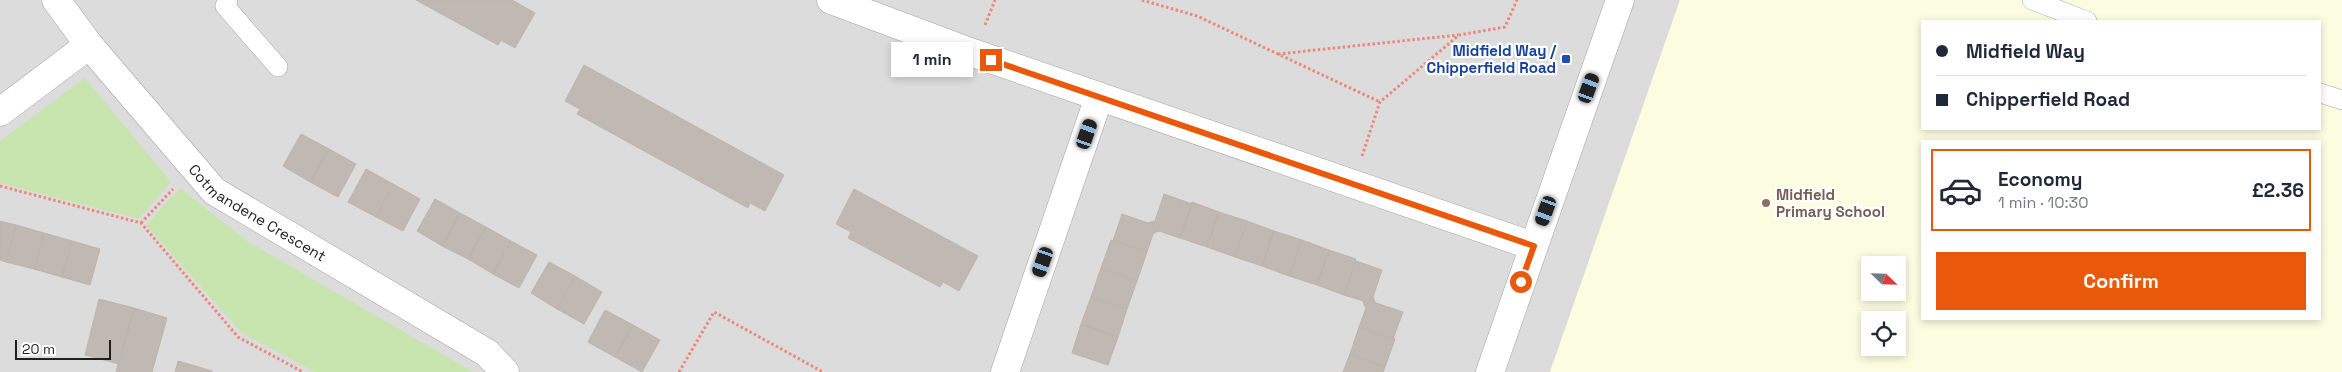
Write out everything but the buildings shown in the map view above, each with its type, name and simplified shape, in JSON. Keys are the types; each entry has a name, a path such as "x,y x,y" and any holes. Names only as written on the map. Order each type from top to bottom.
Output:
{"street":[{"name":"Cotmandene Crescent","path":"56,0 89,45 214,191 487,353 505,372"},
{"path":"831,0 1099,97 1534,246"},
{"path":"1490,372 1620,0"},
{"path":"0,112 89,45"},
{"path":"1005,372 1099,97"}],"lane":[{"path":"228,0 225,6 278,67"},
{"path":"2032,0 2084,20"},
{"path":"2321,94 2342,100"}],"path":[{"path":"1142,0 1197,16 1380,102"},
{"path":"1278,54 1459,35 1505,27 1517,0"},
{"path":"1352,185 1380,102 1459,35"},
{"path":"141,224 193,168"},
{"path":"0,186 141,224 238,337 303,372"},
{"path":"679,372 714,312 823,372"}],"shaded area":[{"path":"0,0 1680,0 1550,372 0,372"},
{"name":"Midfield Primary School","path":"1680,0 2342,0 2342,372 1550,372"}],"green space":[{"path":"85,78 171,182 139,219 0,183 0,141"},
{"path":"180,188 247,241 473,372 315,372 242,333 146,225"}],"place":[{"name":"Midfield Way / Chipperfield Road","path":"1566,59"},
{"name":"Midfield Primary School","path":"1766,203"}],"route":[{"path":"991,60 1534,246 1521,282"}]}
